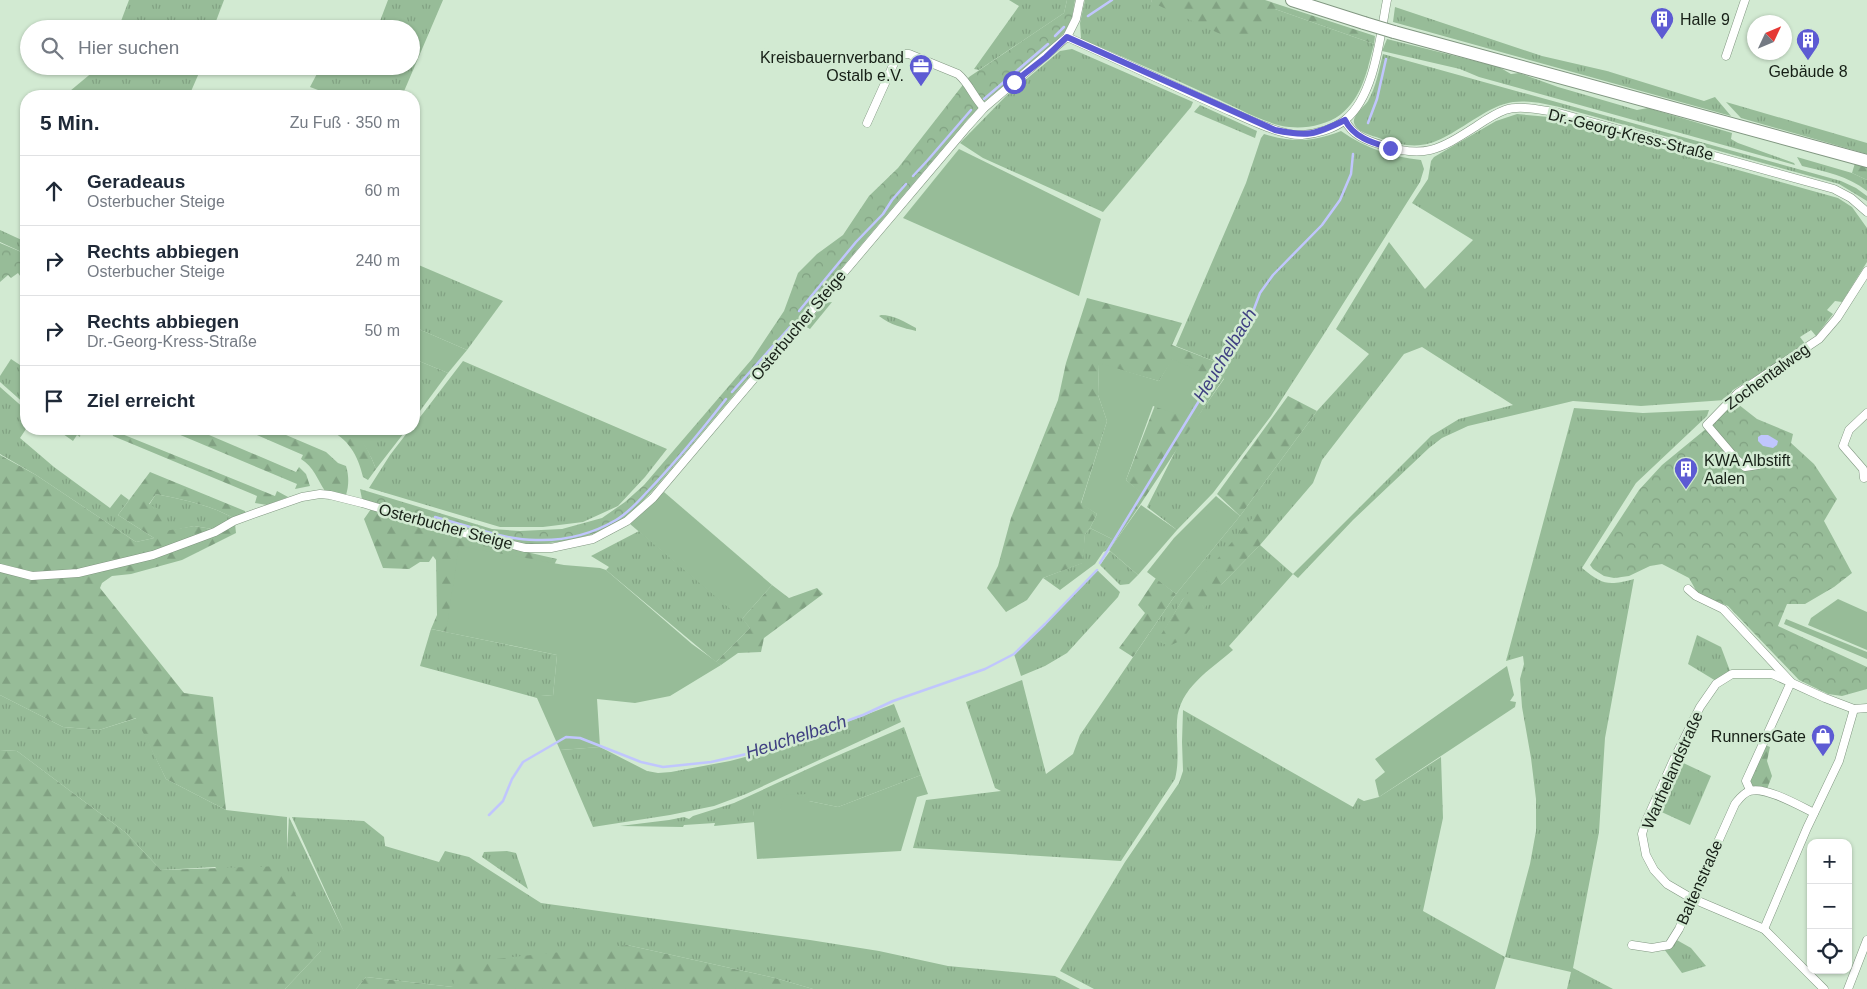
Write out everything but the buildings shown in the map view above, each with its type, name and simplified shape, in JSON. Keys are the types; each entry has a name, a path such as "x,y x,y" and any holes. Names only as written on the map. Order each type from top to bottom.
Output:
{"highway":[{"path":"1292,0 1394,32 1867,161"}],"street":[{"path":"1080,0 1076,19 1067,37 1275,130 1301,135 1326,130 1345,120 1357,107 1368,84 1387,0"},
{"path":"1726,56 1745,0"},
{"name":"Osterbucher Steige","path":"0,568 32,576 78,572 153,555 215,532 234,521 297,499 320,494 362,503 457,532 525,548 551,548 593,539 627,521 653,498 984,108 1046,57 1067,37"},
{"path":"867,123 895,61 903,54 909,54 958,74 962,77 977,102 984,108"},
{"name":"Dr.-Georg-Kress-Straße","path":"1345,120 1349,128 1370,142 1412,153 1427,152 1448,144 1491,116 1506,110 1522,109 1555,112 1834,189 1851,198 1867,212"},
{"name":"Zochentalweg","path":"1758,466 1745,467 1707,425 1738,394 1818,339 1837,318 1867,270"},
{"path":"1867,413 1849,430 1843,446 1863,469 1864,478 1867,477"},
{"path":"1688,589 1696,596 1723,609 1791,682 1746,781 1750,790 1762,790 1814,813"},
{"name":"Warthelandstraße","path":"1824,989 1764,929 1692,898 1667,884 1654,870 1646,855 1642,834 1674,759 1700,706 1716,684 1732,674 1772,674 1854,709 1867,708"},
{"path":"1764,929 1838,761 1854,709"},
{"name":"Baltenstraße","path":"1632,945 1652,948 1669,945 1679,929 1735,804 1741,796 1750,790"},
{"path":"1848,989 1867,940"}],"green space":[{"path":"129,0 224,0 216,20 121,20"},
{"path":"388,0 443,0 420,54 420,20 380,20"},
{"path":"1009,0 1067,0 1064,13 979,70 974,69 1019,6"},
{"path":"1067,0 1075,0 1072,17 1065,32 1045,52 986,100 967,120 667,474 627,516 605,529 580,538 553,543 527,544 501,539 362,499 360,489 492,529 520,531 562,529 602,518 625,502 644,485 752,359 784,311 798,273 817,254 843,235 869,196 898,168 969,77 1064,13"},
{"path":"1085,0 1152,0 1151,2 1275,9 1374,44 1363,82 1348,108 1340,115 1322,124 1309,127 1289,127 1260,119 1179,81 1081,39 1080,23"},
{"path":"1152,0 1265,0 1375,36 1374,44 1275,9 1242,44 1151,2"},
{"path":"1395,7 1542,56 1607,71 1704,101 1715,97 1731,116 1393,22"},
{"path":"1387,39 1499,67 1511,74 1519,73 1558,87 1637,110 1648,108 1732,133 1731,139 1738,143 1794,163 1795,165 1479,77 1460,69 1382,51"},
{"path":"1072,49 1193,102 1191,107 1103,212 983,158 960,143 1006,96 1060,51"},
{"path":"1383,54 1841,181 1867,196 1867,201 1839,184 1563,108 1532,102 1513,102 1499,106 1441,139 1430,143 1407,145 1393,142 1363,132 1354,123 1355,117 1368,101 1373,90"},
{"path":"89,75 198,75 192,90 71,90"},
{"path":"316,75 411,75 405,90 318,90 310,87"},
{"path":"1726,102 1867,143 1867,154 1741,118"},
{"path":"1200,105 1257,131 1255,138 1194,112"},
{"path":"1517,114 1549,117 1838,198 1852,207 1867,228 1867,262 1842,302 1835,301 1827,310 1833,314 1816,336 1811,330 1800,337 1806,345 1733,390 1725,400 1641,406 1573,401 1468,426 1442,438 1429,448 1353,520 1298,578 1293,574 1229,646 1233,650 1190,689 1183,699 1177,721 1178,757 1175,779 1121,861 913,848 926,800 1001,791 995,788 966,702 1022,680 1046,774 1073,754 1080,735 1176,594 1240,516 1317,411 1369,354 1336,329 1389,242 1425,289 1473,240 1412,203 1428,179 1431,161 1434,157 1496,121","holes":["1422,347 1513,405 1459,419 1431,436 1293,574 1260,545 1313,483 1322,460 1404,354","1260,545 1222,584 1158,641 1183,599"]},
{"path":"1341,131 1379,151 1399,157 1421,160 1424,169 1420,182 1271,416 1213,493 1177,530 1147,507 1181,440 1224,379 1216,362 1176,346 1246,183 1261,138 1264,134 1285,139 1303,140"},
{"path":"959,149 1101,219 1079,296 903,218"},
{"path":"1797,157 1852,173 1867,180 1867,191 1852,181 1802,166"},
{"path":"1855,163 1867,167 1867,180 1852,173"},
{"path":"0,230 20,239 20,251 0,242"},
{"path":"0,243 20,251 20,276 18,273 11,278 8,275 0,282"},
{"path":"420,266 503,301 467,350 420,330"},
{"path":"1087,298 1182,323 1172,345 1216,362 1224,378 1124,529 1109,550 1103,552 1141,493 1126,480 1173,359 1159,381 1099,364 1098,395 1107,421 1081,503 1097,514 1085,534 1083,563 1043,578 1027,600 1006,612 987,588 998,566 1011,518 1058,400 1066,363"},
{"path":"832,302 810,329 805,326 824,303"},
{"path":"879,316 899,319 916,328 916,331 892,324"},
{"path":"420,330 467,350 448,373 420,361"},
{"path":"11,359 20,365 20,400 0,382 0,376"},
{"path":"1172,359 1205,374 1188,418 1153,406 1126,480 1142,493 1112,539 1090,528 1097,514 1081,504 1107,421 1098,395 1099,363 1159,381"},
{"path":"420,361 448,373 420,411"},
{"path":"463,361 667,449 645,477 618,506 583,522 543,527 500,527 369,488 405,435 420,435 420,417"},
{"path":"0,387 20,405 20,435 22,435 20,438 54,467 110,508 121,494 129,500 118,515 154,538 136,542 36,475 0,454"},
{"path":"1288,396 1317,411 1240,516 1217,494"},
{"path":"1734,401 1757,419 1793,434 1791,443 1814,464 1837,499 1824,521 1852,573 1834,587 1805,604 1787,604 1778,626 1867,667 1867,689 1842,696 1828,694 1799,680 1728,606 1698,594 1689,578 1662,564 1650,566 1629,576 1614,578 1604,576 1590,565 1639,490 1662,465 1707,428"},
{"path":"1574,408 1643,413 1709,410 1707,416 1636,483 1582,568 1601,581 1618,583 1634,579 1605,738 1599,832 1573,968 1613,989 1567,989 1571,972 1505,957 1530,864 1536,831 1536,799 1522,707 1520,679 1524,664 1523,656 1506,661"},
{"path":"64,435 77,435 73,441"},
{"path":"124,435 275,496 277,491 288,497 267,505 255,503 257,496 113,436"},
{"path":"180,435 209,435 296,472 299,467 306,474 310,486 295,489 297,484"},
{"path":"257,435 286,435 326,452 338,463 346,466 348,488 346,495 325,491 312,469 301,459 303,455"},
{"path":"338,435 357,435 369,452 376,469 368,480 363,477 355,455"},
{"path":"355,435 402,435 376,469 366,447"},
{"path":"0,455 36,475 136,542 154,538 118,515 150,472 245,511 246,514 235,519 207,507 156,494 149,504 168,514 165,531 194,526 212,529 235,524 236,533 182,560 131,574 112,576 102,583 100,588 184,693 213,697 226,810 166,779 136,718 99,730 63,727 0,695"},
{"path":"664,492 772,585 742,619 630,524"},
{"path":"156,494 207,507 235,519 212,529 194,526 165,532 149,505"},
{"path":"1216,496 1240,516 1176,594 1147,572 1174,538"},
{"path":"1141,505 1177,530 1138,575 1109,550"},
{"path":"1261,508 1267,511 1260,545 1222,584 1182,640 1169,646 1157,641 1183,599"},
{"path":"371,509 466,538 557,559 514,645 431,629 437,615 436,560 433,556 429,562 420,562 409,569 383,568 364,519"},
{"path":"1090,528 1112,539 1095,564 1060,590 1043,578 1082,563 1085,534"},
{"path":"639,531 742,618 750,628 716,662 606,570 609,567 591,556"},
{"path":"459,546 564,565 606,570 692,644 721,665 670,696 635,703 597,699 600,747 560,750 537,698 541,698 541,695 553,696 557,655 446,632"},
{"path":"1110,551 1138,575 1129,584 1120,585 1100,565"},
{"path":"1097,570 1120,592 1118,597 1067,653 1045,666 1021,676 1014,654"},
{"path":"1156,578 1176,594 1133,657 1119,648 1145,613 1138,605"},
{"path":"772,585 789,598 817,588 823,594 764,638 761,652 738,653 721,665 716,662 750,628 742,619"},
{"path":"1838,599 1867,612 1867,650 1808,625 1811,618"},
{"path":"1786,619 1867,652 1867,659 1784,624"},
{"path":"431,629 557,655 553,696 541,695 541,698 537,698 420,666"},
{"path":"1697,635 1721,647 1730,671 1716,681 1688,664"},
{"path":"1507,666 1514,695 1510,701 1516,702 1515,707 1379,797 1375,780 1385,772 1375,759"},
{"path":"0,695 63,727 99,730 137,718 166,779 226,810 287,817 287,850 289,817 344,932 292,817 364,821 384,837 385,846 439,862 445,851 469,857 541,903 810,940 879,951 948,966 1055,976 1080,989 813,989 775,978 627,945 453,987 366,977 356,989 285,989 321,951 215,867 161,870 125,832 17,751 0,750"},
{"path":"894,704 901,722 746,794 714,806 593,827 560,750 600,747 647,771 658,773 671,772 730,761 779,748"},
{"path":"1183,710 1353,807 1358,798 1364,801 1379,797 1441,757 1443,818 1423,911 1505,957 1495,989 1094,989 1060,971 1125,862 1179,783 1183,771"},
{"path":"904,727 921,775 838,807 809,801 780,810 753,810 755,822 714,826 715,823 684,825 683,827 620,826 684,817 689,819 734,803"},
{"path":"1763,744 1770,747 1767,761 1772,776 1767,789 1761,786 1752,788 1748,781"},
{"path":"0,750 17,751 125,832 161,870 281,866 321,951 285,989 0,989"},
{"path":"1677,760 1711,776 1690,825 1655,809"},
{"path":"921,775 928,794 917,797 901,851 757,859 753,810 780,810 785,795 806,794 809,801 838,807"},
{"path":"507,851 516,853 528,889 482,857 484,852"},
{"path":"1675,939 1691,948 1706,966 1682,973 1664,949"},
{"path":"627,945 775,978 813,989 356,989 366,977 453,987 457,963"}],"water":[{"path":"1768,435 1778,441 1777,445 1773,448 1763,446 1758,441 1758,437"}],"waterway":[{"path":"1088,16 1112,0"},
{"path":"1055,36 1064,27"},
{"path":"984,99 1048,44"},
{"name":"Heuchelbach","path":"1368,123 1377,99 1386,59"},
{"path":"913,176 971,110"},
{"name":"Heuchelbach","path":"1100,563 1224,360 1232,343 1251,317 1260,293 1273,275 1322,225 1340,200 1351,174 1353,154"},
{"path":"799,311 856,242 883,214 906,184"},
{"path":"732,392 790,327"},
{"path":"473,528 512,538 546,540 578,536 607,525 625,514 640,500 678,458 726,399"},
{"path":"435,517 470,527"},
{"name":"Heuchelbach","path":"489,815 503,801 512,779 523,762 566,737 580,738 641,762 663,767 711,762 769,749 863,715 893,701 985,669 1014,654 1097,570"}],"place":[{"name":"Halle 9","path":"1662,40"},
{"name":"Gebäude 8","path":"1808,61"},
{"name":"Kreisbauernverband Ostalb e.V.","path":"921,87"},
{"name":"KWA Albstift Aalen","path":"1686,490"},
{"name":"RunnersGate","path":"1823,757"}],"route":[{"path":"1014,82 1046,57 1067,37 1275,130 1301,135 1326,130 1345,120 1349,128 1357,134 1370,142 1390,148"}]}
